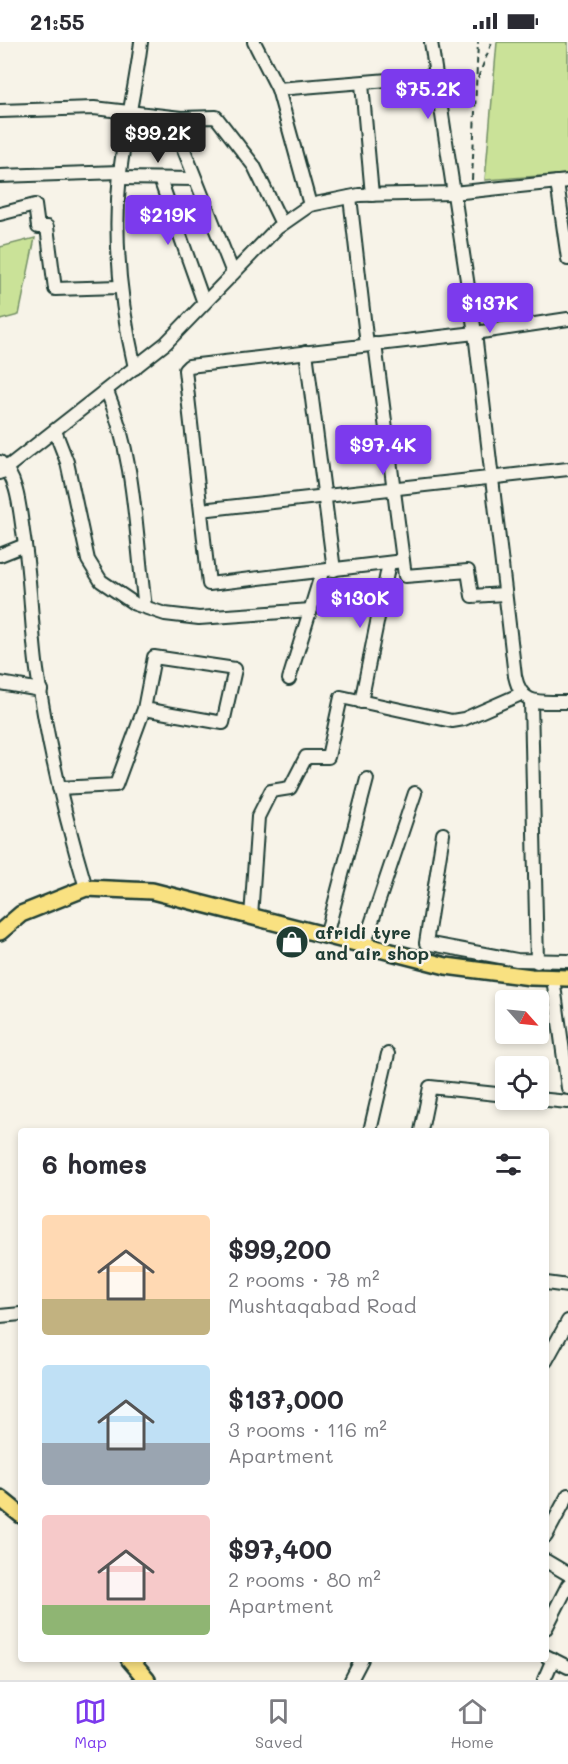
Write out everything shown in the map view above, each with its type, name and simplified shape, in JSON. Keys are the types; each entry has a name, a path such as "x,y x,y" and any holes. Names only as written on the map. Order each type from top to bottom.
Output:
{"main road":[{"path":"0,932 21,914 86,888 152,891 447,966 560,978"},
{"path":"0,1498 18,1513"},
{"path":"132,1662 147,1680"}],"street":[{"path":"135,368 119,287 117,224 120,175 129,112 137,80 141,42"},
{"path":"254,42 278,89 310,205"},
{"path":"431,42 475,333 514,676 526,697 537,962"},
{"path":"278,89 363,84 437,76"},
{"path":"363,84 372,195"},
{"path":"0,111 94,108 171,117 216,117 254,166 282,224"},
{"path":"171,117 234,273"},
{"path":"0,176 120,175 160,179 195,179"},
{"path":"160,179 204,303"},
{"path":"86,888 66,821 41,690 18,501 3,468 55,431 166,343 282,224 310,205 350,197 453,193 562,182 568,259"},
{"path":"350,197 405,576 468,571 472,596 505,594"},
{"path":"0,214 35,205 38,227 46,227 55,289 119,287"},
{"path":"403,561 209,584 185,370 189,366 475,333 568,319"},
{"path":"289,679 311,610 328,571 326,497 306,352"},
{"path":"107,390 122,427 132,481 145,607"},
{"path":"55,431 67,462 88,560 101,581 135,604 165,614 199,618 311,610"},
{"path":"201,510 568,469"},
{"path":"0,555 25,545"},
{"path":"361,702 389,563"},
{"path":"59,788 116,785 144,709 154,657 235,669 223,723 144,709"},
{"path":"0,683 41,690"},
{"path":"251,917 258,817 271,791 290,788 306,757 328,757 341,697 452,721 526,697 568,702"},
{"path":"326,936 368,779"},
{"path":"364,945 415,793"},
{"path":"442,834 426,943 488,956 537,962 568,961"},
{"path":"560,978 568,1088"},
{"path":"371,1128 388,1054"},
{"path":"422,1128 430,1087 495,1094"},
{"path":"549,1100 568,1102"},
{"path":"549,1283 568,1286"},
{"path":"0,1316 18,1314"},
{"path":"549,1356 568,1321"},
{"path":"549,1530 568,1495"},
{"path":"549,1563 568,1574"},
{"path":"549,1622 568,1585"},
{"path":"550,1658 568,1667"},
{"path":"351,1680 360,1662"},
{"path":"544,1680 549,1662"}],"path":[{"path":"471,191 478,42"},
{"path":"477,81 492,42"}],"green space":[{"path":"497,42 568,42 568,174 485,180"},
{"path":"35,238 19,315 0,320 0,247"}],"place":[{"name":"afridi tyre and air shop","path":"292,942"}]}
